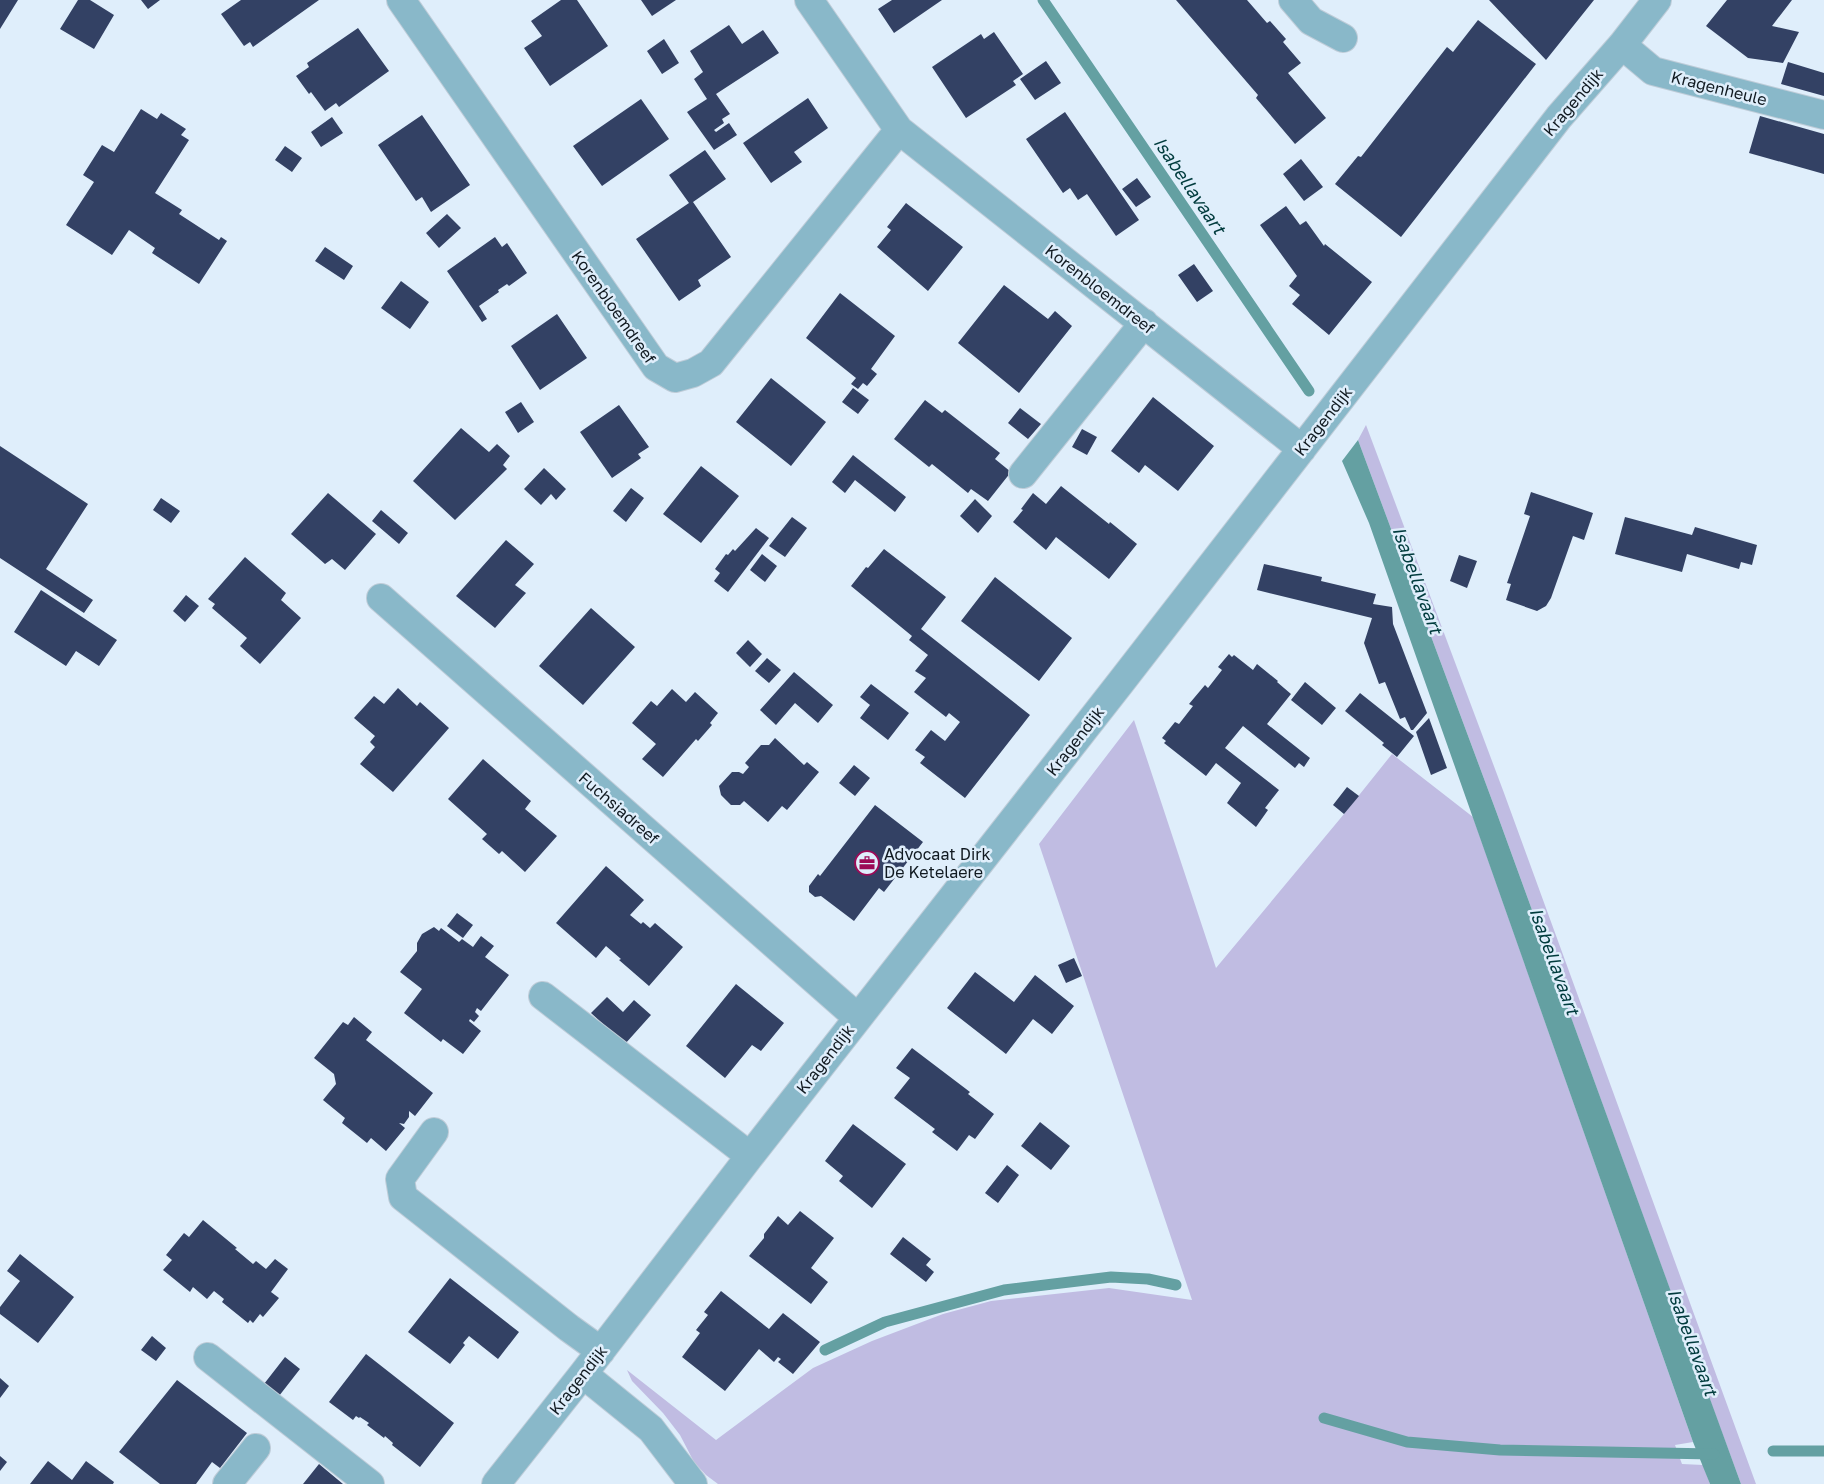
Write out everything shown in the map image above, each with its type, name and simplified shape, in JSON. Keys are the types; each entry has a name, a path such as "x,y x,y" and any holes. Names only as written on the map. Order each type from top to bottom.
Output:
{"street":[{"name":"Korenbloemdreef","path":"401,0 656,368 675,378 693,373 711,363 899,130"},
{"name":"Korenbloemdreef","path":"809,0 899,130 1302,449"},
{"path":"1293,0 1311,21 1343,38"},
{"name":"Kragendijk","path":"496,1484 1560,117 1658,0"},
{"name":"Kragenheule","path":"1622,45 1653,71 1824,115"},
{"path":"1023,474 1144,323"},
{"name":"Fuchsiadreef","path":"381,598 858,1018"},
{"path":"543,996 750,1156"},
{"path":"434,1132 400,1180 403,1198 601,1351"},
{"path":"208,1357 370,1484"},
{"path":"583,1374 652,1429 693,1484"},
{"path":"227,1484 256,1448"}],"shaded area":[{"path":"1366,425 1504,793 1756,1484 1741,1484 1717,1419 1496,811 1358,440"},
{"path":"1358,440 1496,811 1741,1484 1710,1484 1693,1442 1369,523 1342,461"},
{"path":"1134,720 1216,968 1392,754 1473,817 1693,1442 1675,1445 1682,1464 1703,1465 1710,1484 718,1484 694,1462 680,1435 663,1413 632,1381 627,1370 716,1440 813,1368 872,1341 943,1314 991,1301 1109,1288 1192,1300 1039,844"}],"building":[{"path":"0,0 18,0 0,29"},
{"path":"78,0 90,0 114,15 94,49 60,29"},
{"path":"141,0 160,0 148,9"},
{"path":"241,0 319,0 253,47 250,42 244,46 221,14"},
{"path":"561,0 577,0 608,46 550,86 524,48 542,36 531,21"},
{"path":"641,0 676,0 652,16"},
{"path":"892,0 942,0 894,33 878,9"},
{"path":"1176,0 1247,0 1267,23 1270,21 1286,39 1283,42 1301,63 1288,73 1326,118 1295,144 1256,98 1258,95"},
{"path":"1489,0 1594,0 1546,60"},
{"path":"1727,0 1792,0 1772,26 1799,32 1783,63 1748,58 1706,26"},
{"path":"1478,20 1536,64 1401,237 1335,184 1358,156 1361,157 1447,47 1453,52"},
{"path":"729,25 742,44 763,30 779,53 716,94 730,114 722,119 724,123 714,130 716,132 729,123 737,135 714,150 687,112 707,99 694,79 703,72 690,51"},
{"path":"358,28 389,71 339,107 336,103 325,111 296,76 309,67 307,63"},
{"path":"994,32 1023,74 1013,81 1016,85 966,118 932,67 981,34 984,39"},
{"path":"664,39 679,63 662,74 647,51"},
{"path":"1046,61 1061,83 1035,100 1020,79"},
{"path":"1788,62 1824,73 1824,96 1781,84"},
{"path":"808,98 828,128 794,152 802,162 771,183 743,143"},
{"path":"641,99 669,139 602,186 573,146"},
{"path":"141,109 157,119 161,113 186,129 181,135 189,140 155,193 182,210 179,214 219,240 221,237 227,241 199,284 152,253 155,248 129,230 112,255 66,225 94,182 83,175 102,145 114,152"},
{"path":"1065,112 1139,220 1116,236 1087,194 1078,200 1070,188 1063,193 1026,139"},
{"path":"422,115 470,185 431,212 422,197 416,201 378,145"},
{"path":"1760,116 1824,134 1824,174 1749,153"},
{"path":"332,117 343,133 321,147 311,132"},
{"path":"285,146 302,158 292,172 275,160"},
{"path":"705,150 726,179 693,202 731,257 698,280 701,286 679,301 636,239 689,203 669,175"},
{"path":"1301,159 1323,187 1304,201 1283,174"},
{"path":"1137,178 1151,197 1136,207 1122,189"},
{"path":"906,203 963,247 928,291 877,247 891,230 887,227"},
{"path":"1286,206 1300,225 1306,221 1324,246 1325,244 1372,282 1329,335 1292,304 1300,295 1289,286 1297,276 1260,225"},
{"path":"447,214 461,228 439,248 426,233"},
{"path":"495,237 502,247 507,243 527,273 509,286 507,284 498,290 499,292 479,306 487,319 482,322 447,271"},
{"path":"325,247 353,266 344,280 315,261"},
{"path":"1194,264 1213,291 1197,302 1178,275"},
{"path":"401,281 429,302 410,329 381,308"},
{"path":"1004,285 1048,319 1055,311 1072,326 1019,393 958,343"},
{"path":"840,293 895,336 871,369 877,374 867,386 863,383 858,389 851,384 856,378 806,338"},
{"path":"557,314 587,358 540,390 511,346"},
{"path":"771,378 826,422 791,466 736,422"},
{"path":"853,388 869,400 858,414 842,402"},
{"path":"1153,397 1214,446 1178,491 1145,465 1139,473 1111,451"},
{"path":"925,400 942,413 945,410 1000,453 995,459 1011,472 988,501 971,489 968,493 932,464 929,467 894,439"},
{"path":"521,402 534,422 518,433 505,412"},
{"path":"619,405 649,447 638,454 641,458 612,478 580,432"},
{"path":"1020,408 1041,424 1028,439 1008,423"},
{"path":"461,428 489,452 497,444 510,456 503,465 507,469 455,520 413,481"},
{"path":"1082,429 1097,437 1087,455 1072,447"},
{"path":"0,446 88,504 46,569 93,600 84,613 0,558"},
{"path":"853,455 906,497 895,512 855,480 845,493 832,482"},
{"path":"701,466 739,496 701,543 663,514"},
{"path":"544,468 566,489 556,500 551,494 541,505 524,489"},
{"path":"1061,486 1137,544 1109,579 1056,537 1046,550 1013,522 1033,493 1046,504"},
{"path":"631,488 644,498 626,522 613,511"},
{"path":"1531,492 1593,513 1584,540 1573,536 1551,598 1546,606 1537,611 1506,600 1511,584 1507,583 1530,516 1524,514"},
{"path":"328,493 376,534 345,570 332,559 325,564 291,534"},
{"path":"161,498 180,511 171,523 153,510"},
{"path":"975,499 992,516 978,533 960,516"},
{"path":"381,510 408,533 399,544 372,521"},
{"path":"792,517 807,528 785,557 769,546"},
{"path":"1625,517 1692,535 1695,527 1757,545 1752,565 1741,562 1739,569 1687,554 1682,572 1615,554"},
{"path":"756,528 769,538 728,592 714,581 720,573 715,569 726,554 728,555 733,549 735,551"},
{"path":"506,540 534,564 515,585 526,593 495,628 456,596"},
{"path":"884,549 946,597 921,629 1030,715 965,798 920,763 925,757 915,750 931,730 945,741 960,722 949,713 946,717 914,692 926,678 915,671 928,655 909,640 912,636 851,586"},
{"path":"762,554 777,566 765,582 750,570"},
{"path":"1459,555 1477,561 1467,588 1450,581"},
{"path":"245,557 286,593 281,600 301,618 260,664 240,646 247,638 212,608 215,604 208,599"},
{"path":"1264,564 1322,577 1321,581 1376,594 1373,604 1392,607 1393,624 1427,713 1413,730 1411,730 1405,717 1400,719 1385,682 1379,684 1364,643 1372,618 1257,590"},
{"path":"995,577 1072,638 1039,681 961,621"},
{"path":"41,590 117,640 99,666 76,651 66,666 14,632"},
{"path":"186,595 199,606 185,622 173,611"},
{"path":"591,608 635,647 583,705 539,666"},
{"path":"748,640 762,654 750,667 736,653"},
{"path":"1229,654 1232,657 1234,655 1253,670 1257,664 1291,694 1267,724 1310,758 1304,767 1299,763 1295,768 1243,726 1225,748 1279,790 1265,808 1268,810 1256,827 1227,803 1241,783 1216,763 1206,776 1164,743 1166,741 1162,738 1175,722 1179,724 1193,706 1189,704 1205,685 1208,688 1222,670 1218,667"},
{"path":"767,658 781,670 769,683 755,671"},
{"path":"794,672 833,705 818,723 795,703 776,725 760,710"},
{"path":"1305,682 1336,708 1322,725 1291,700"},
{"path":"871,684 909,713 888,740 860,718 870,705 860,697"},
{"path":"398,688 417,706 420,702 449,728 393,792 360,764 375,747 370,742 375,736 354,718 374,696 384,704"},
{"path":"672,689 686,702 695,692 718,713 710,723 712,725 698,741 696,739 663,777 642,759 656,744 632,723 651,701 657,706"},
{"path":"1360,693 1414,736 1397,757 1382,745 1384,743 1345,711"},
{"path":"1429,718 1447,768 1431,775 1416,732"},
{"path":"775,738 804,765 807,762 819,772 787,810 782,806 768,822 744,801 740,805 731,805 721,795 719,786 732,772 743,774 749,767 745,763 761,745 769,745"},
{"path":"483,759 531,801 525,809 557,836 525,872 502,851 499,854 482,839 487,834 448,799"},
{"path":"854,765 870,778 855,796 839,783"},
{"path":"1347,787 1359,796 1344,814 1333,805"},
{"path":"875,805 923,842 884,892 879,888 854,921 821,896 815,897 809,892 809,886 818,874 820,876"},
{"path":"606,866 644,900 630,915 641,924 643,922 650,928 655,923 683,947 649,986 606,946 596,958 556,923"},
{"path":"457,913 473,925 463,938 447,926"},
{"path":"434,927 439,931 441,928 459,942 462,939 473,947 481,936 494,946 485,957 509,975 481,1011 477,1008 475,1012 479,1016 474,1022 470,1019 469,1021 481,1031 463,1054 443,1039 441,1042 404,1013 422,989 400,972 417,951 417,943 422,934"},
{"path":"1074,958 1082,976 1066,983 1058,965"},
{"path":"975,972 1014,1002 1035,975 1074,1006 1052,1034 1033,1019 1006,1054 947,1008"},
{"path":"736,984 784,1023 761,1051 752,1045 725,1078 686,1046"},
{"path":"607,997 623,1012 634,1000 651,1015 625,1044 591,1013"},
{"path":"354,1017 372,1032 366,1040 433,1093 415,1116 409,1111 409,1117 404,1124 399,1123 405,1128 386,1151 371,1138 367,1143 342,1123 345,1118 323,1100 336,1084 334,1074 314,1058 343,1022 348,1025"},
{"path":"912,1048 970,1092 968,1094 994,1114 975,1139 969,1135 957,1151 932,1132 935,1129 894,1098 910,1078 896,1068"},
{"path":"1040,1122 1070,1146 1051,1170 1021,1146"},
{"path":"853,1124 906,1164 872,1208 839,1181 843,1176 825,1161"},
{"path":"1007,1165 1019,1175 998,1203 985,1193"},
{"path":"800,1211 834,1238 811,1268 828,1282 811,1304 749,1256 764,1238 764,1234 778,1216 788,1225"},
{"path":"203,1220 253,1264 256,1261 266,1269 275,1259 288,1269 271,1292 279,1298 263,1317 260,1314 253,1323 250,1320 248,1323 222,1302 224,1299 214,1291 207,1299 193,1287 190,1292 163,1270 172,1260 166,1255 184,1233 189,1237"},
{"path":"903,1237 931,1259 926,1265 934,1272 926,1282 890,1254"},
{"path":"20,1254 74,1297 38,1343 0,1314 0,1307 20,1281 7,1271"},
{"path":"450,1278 519,1332 498,1359 469,1336 463,1343 465,1345 450,1364 408,1332"},
{"path":"721,1291 769,1329 783,1313 820,1342 793,1374 778,1362 781,1359 778,1357 774,1362 759,1349 725,1391 682,1357 700,1333 696,1330 708,1315 704,1312"},
{"path":"152,1336 166,1348 156,1361 141,1350"},
{"path":"366,1354 454,1423 420,1467 392,1445 393,1443 385,1436 384,1438 367,1425 369,1423 356,1416 353,1420 329,1402"},
{"path":"285,1357 300,1369 279,1396 264,1384"},
{"path":"0,1378 9,1386 0,1398"},
{"path":"177,1380 247,1433 220,1468 212,1462 196,1484 160,1484 119,1452"},
{"path":"0,1456 7,1462 0,1471"},
{"path":"48,1461 72,1480 86,1461 114,1482 113,1484 30,1484"},
{"path":"319,1464 343,1484 303,1484"}],"waterway":[{"name":"Isabellavaart","path":"1043,0 1309,391"},
{"path":"825,1350 885,1322 1004,1290 1111,1277 1148,1279 1176,1285"},
{"path":"1324,1418 1407,1442 1500,1450 1714,1454"},
{"path":"1773,1451 1824,1451"}],"place":[{"name":"Advocaat Dirk De Ketelaere","path":"867,863"}]}
